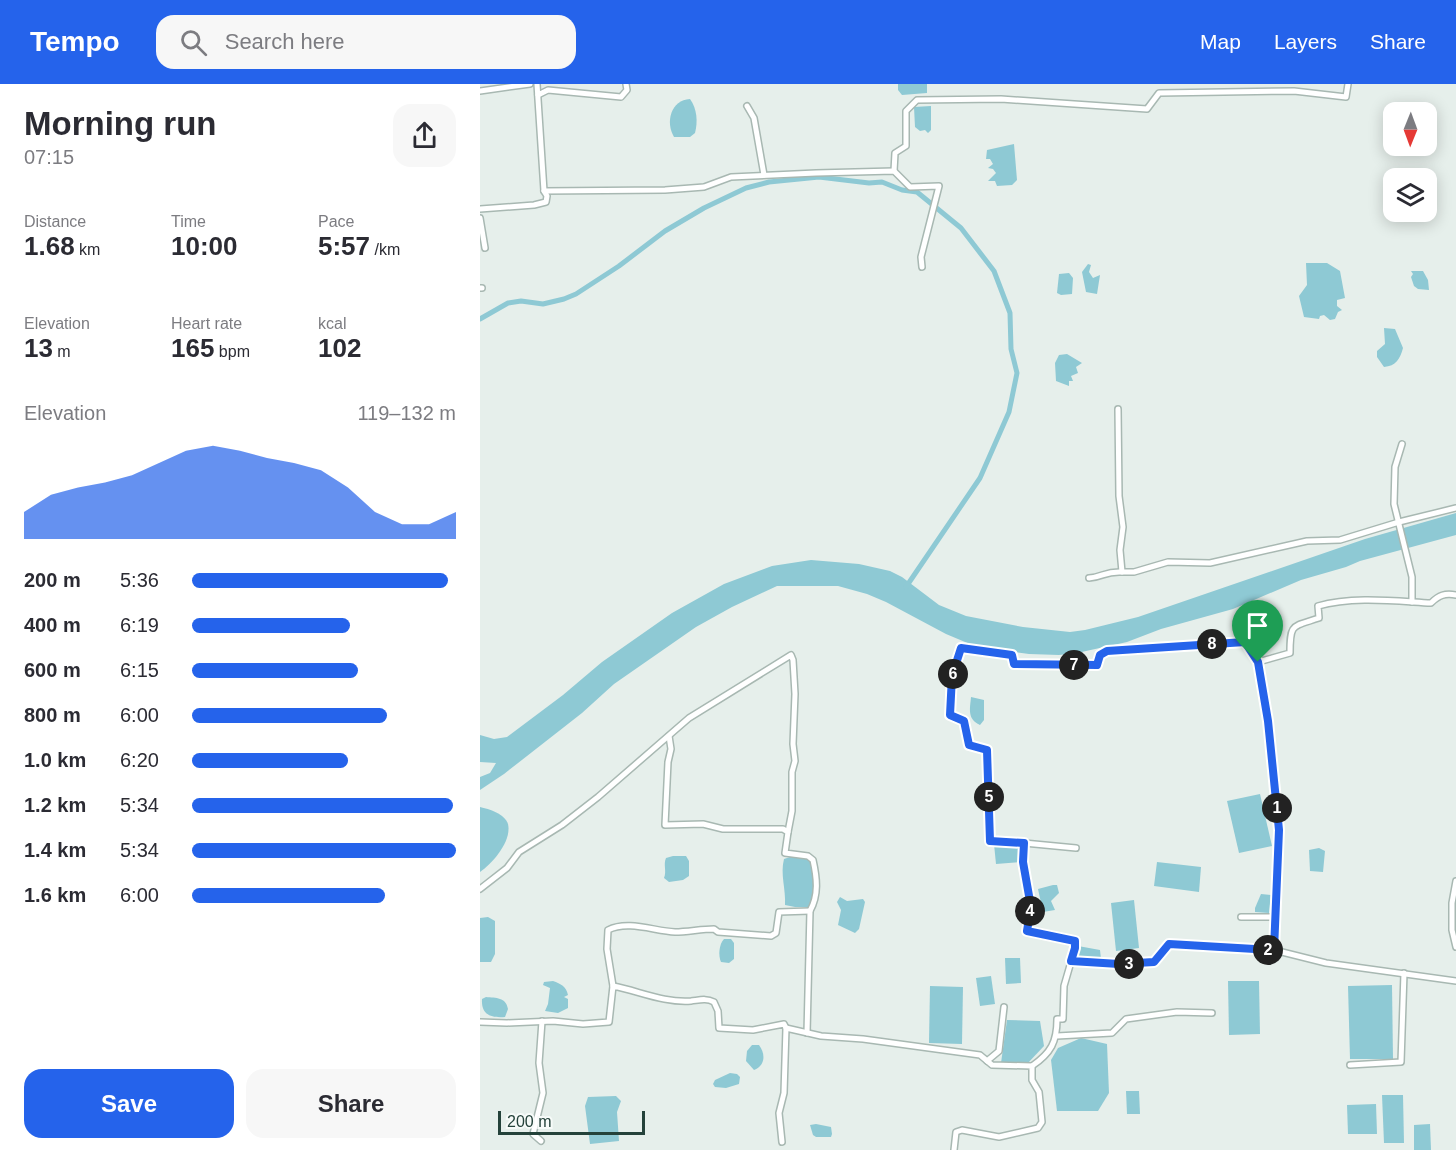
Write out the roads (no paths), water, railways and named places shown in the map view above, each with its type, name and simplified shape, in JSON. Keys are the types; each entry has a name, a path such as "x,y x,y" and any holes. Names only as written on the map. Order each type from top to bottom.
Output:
{"street":[{"path":"480,91 530,84"},
{"path":"480,209 546,202 537,84"},
{"path":"538,95 548,90 621,97 627,90 626,84"},
{"path":"894,171 895,153 906,147 906,111 917,100 1001,99 1147,109 1159,93 1294,91 1346,97 1348,84"},
{"path":"747,105 754,118 764,176"},
{"path":"544,191 664,190 704,187 731,177 894,171 910,187 939,186 921,257 922,267"},
{"path":"480,218 485,248"},
{"path":"1118,409 1119,496 1123,527 1120,550 1122,572"},
{"path":"1402,444 1395,467 1394,504 1412,577 1412,602"},
{"path":"1089,578 1097,577 1105,572 1134,572 1168,562 1210,563 1307,541 1340,540 1456,508"},
{"path":"1258,662 1290,653 1290,632 1296,626 1319,618 1318,606 1331,602 1431,603 1446,593 1456,595"},
{"path":"1076,848 990,841 987,750 969,745 964,721 950,715 952,676 961,648 1012,655 1014,664 1097,665 1100,655 1107,651 1245,642 1258,662 1268,721 1279,830 1274,950"},
{"path":"480,889 507,868 519,852 562,825 598,797 689,718 791,655 794,660 795,760 792,772 792,811 785,853 808,856 813,860 817,887 810,911 807,1033"},
{"path":"669,736 671,749 668,762 665,825 703,824 723,829 788,832"},
{"path":"613,986 661,999 691,1001 707,999 714,1002 718,1011 720,1028 753,1030 784,1024 786,1028 807,1033 980,1055 992,1065 1032,1066 1045,1057 1057,1036 1057,1019 1063,1019 1064,986 1075,941 1027,931 1031,907 1023,862 1024,843"},
{"path":"1456,880 1452,903 1452,930 1456,947"},
{"path":"480,1022 554,1021 583,1024 609,1022 613,986 607,942 608,930 615,927 625,926 676,932 714,929 718,932 771,936 776,933 779,912 810,911"},
{"path":"1241,917 1275,917"},
{"path":"1071,961 1119,964 1154,962 1169,944 1274,950 1326,963 1456,981"},
{"path":"1350,1065 1401,1062 1404,973"},
{"path":"987,1061 999,1052 1004,1007"},
{"path":"1057,1036 1112,1033 1126,1019 1157,1014 1212,1013"},
{"path":"541,1141 533,1134 543,1093 539,1063 542,1022"},
{"path":"782,1142 779,1113 784,1093 786,1028"},
{"path":"954,1150 956,1132 962,1130 999,1137 1038,1128 1042,1122 1039,1092 1032,1080 1032,1066"}],"water":[{"path":"898,84 927,84 927,93 902,95 898,90"},
{"path":"690,99 696,115 695,133 690,137 674,137 670,119 674,108 683,100"},
{"path":"931,106 931,130 928,133 925,130 920,131 915,127 914,107"},
{"path":"1014,144 1017,180 1012,185 997,186 995,181 988,181 996,173 993,169 988,168 993,164 990,159 986,159 987,150"},
{"path":"1306,263 1327,263 1340,271 1345,298 1337,300 1337,306 1342,310 1338,312 1335,319 1330,320 1324,315 1319,319 1304,317 1299,296 1307,285"},
{"path":"1088,264 1091,265 1089,272 1093,278 1100,275 1097,294 1086,292 1082,272"},
{"path":"1411,271 1423,271 1428,280 1429,290 1418,289 1414,286"},
{"path":"1069,273 1073,278 1072,294 1061,295 1057,293 1059,274"},
{"path":"1384,328 1395,329 1403,348 1397,361 1384,367 1377,357 1377,351 1385,344"},
{"path":"1067,354 1082,363 1076,367 1078,373 1071,376 1073,381 1069,381 1069,386 1056,381 1055,363 1059,355"},
{"path":"1456,513 1456,535 1301,580 1233,609 1161,629 1127,642 1059,655 1029,654 977,647 946,634 886,602 838,586 777,586 696,627 614,684 582,713 480,790 480,777 490,773 496,763 480,762 480,735 494,739 507,737 602,662 672,613 724,584 772,566 811,560 859,564 890,571 902,577 939,605 966,616 1023,627 1070,632 1138,617 1365,539"},
{"path":"971,697 984,700 984,720 980,725 971,717"},
{"path":"1260,794 1272,846 1239,853 1227,801"},
{"path":"480,807 504,817 508,824 508,831 500,851 480,872"},
{"path":"994,844 1022,845 1022,862 996,864"},
{"path":"1319,848 1325,851 1323,872 1310,871 1309,850"},
{"path":"686,856 689,861 689,876 683,880 669,882 664,878 665,861 666,858"},
{"path":"810,858 814,883 810,907 785,905 783,865 784,859"},
{"path":"1157,862 1201,867 1199,892 1154,886"},
{"path":"1057,885 1059,893 1051,901 1055,910 1043,912 1038,889"},
{"path":"1261,894 1271,895 1269,913 1255,912"},
{"path":"840,897 847,901 863,899 865,902 859,929 855,933 838,925 841,910 837,902"},
{"path":"1134,900 1139,948 1116,951 1111,903"},
{"path":"488,917 495,921 495,954 491,962 480,962 480,918"},
{"path":"724,939 731,939 734,943 734,959 729,963 721,962 720,959 720,947"},
{"path":"1078,946 1100,950 1101,959 1097,962 1077,959"},
{"path":"1005,958 1020,958 1021,983 1006,984"},
{"path":"991,976 995,1004 980,1006 976,978"},
{"path":"553,981 563,986 568,995 564,997 568,999 568,1008 558,1013 545,1011 550,988 543,985 544,982"},
{"path":"1228,981 1259,981 1260,1034 1229,1035"},
{"path":"1392,985 1393,1059 1350,1059 1348,986"},
{"path":"930,986 963,987 962,1044 929,1043"},
{"path":"486,997 505,1002 508,1009 505,1017 491,1016 485,1012 482,999"},
{"path":"1007,1020 1040,1021 1044,1046 1028,1063 1001,1063"},
{"path":"1081,1038 1107,1044 1109,1093 1098,1111 1057,1111 1051,1060 1058,1048"},
{"path":"752,1045 759,1045 763,1056 762,1063 754,1070 746,1061 747,1051"},
{"path":"730,1073 740,1077 739,1084 726,1088 715,1087 713,1084 715,1080"},
{"path":"1126,1091 1139,1091 1140,1114 1127,1114"},
{"path":"1382,1095 1403,1095 1404,1143 1384,1143"},
{"path":"616,1096 621,1101 617,1112 619,1141 590,1144 585,1106 588,1097"},
{"path":"1376,1104 1377,1134 1348,1134 1347,1105"},
{"path":"1430,1124 1431,1150 1414,1150 1414,1125"},
{"path":"810,1125 831,1127 831,1137 813,1135"}],"waterway":[{"path":"480,319 508,303 521,301 543,304 576,294 619,266 665,231 704,208 746,188 769,182 819,177 869,183 882,182 902,190 917,192 961,228 994,271 1010,313 1011,349 1017,373 1009,412 980,478 906,587"}]}
